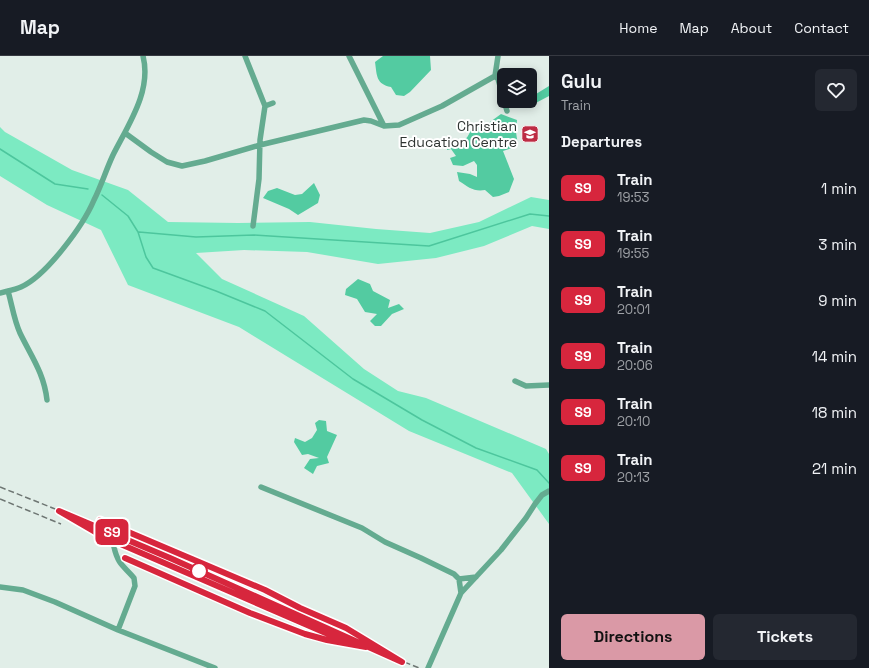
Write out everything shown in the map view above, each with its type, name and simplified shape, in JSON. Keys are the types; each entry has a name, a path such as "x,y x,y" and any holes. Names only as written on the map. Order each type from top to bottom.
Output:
{"street":[{"path":"0,293 21,287 38,276 76,234 94,202 113,155 137,106 144,86 144,56"},
{"path":"245,56 264,106 260,144 259,179 253,226"},
{"path":"348,56 384,126"},
{"path":"125,133 167,162 182,166 205,161 260,144 364,120 384,126 400,125 442,106 495,76 498,56"},
{"path":"264,106 273,103"},
{"path":"8,291 20,333 39,369 46,388 48,400"},
{"path":"515,381 526,386 549,386"},
{"path":"261,487 362,528 385,542 454,574 459,579 461,593"},
{"path":"428,668 461,593 501,550 542,495 549,491"},
{"path":"114,547 116,556 121,565 134,578 135,586 118,630"},
{"path":"459,579 476,577"},
{"path":"0,588 23,590 55,602 118,630 215,668"}],"green space":[{"path":"383,56 430,56 431,70 410,92 404,96 396,95 391,87 382,84 378,79 375,62"},
{"path":"549,86 549,96 537,102 537,93"},
{"path":"501,114 517,120 516,132 518,146 503,151 514,179 509,192 493,197 485,190 474,190 459,181 457,172 470,174 477,177 477,165 474,161 463,166 453,165 450,158 456,156 451,149 447,150 447,143 460,143 469,135 471,127 487,126"},
{"path":"0,127 5,132 72,170 128,190 168,222 310,222 430,233 479,222 531,197 549,200 549,229 532,226 484,246 436,258 378,264 307,252 244,250 196,253 222,279 304,316 364,369 398,391 426,398 546,449 549,454 549,524 512,473 409,431 239,327 128,285 101,230 47,205 0,176"},
{"path":"314,183 320,195 318,203 298,215 289,209 263,198 268,191 277,188 295,195 302,194"},
{"path":"358,279 370,284 373,291 390,300 388,308 399,304 404,309 392,314 381,326 375,326 370,321 377,314 365,312 357,299 345,295 346,289"},
{"path":"319,420 326,421 327,431 337,435 327,457 329,463 317,466 313,474 304,468 310,459 319,458 308,454 302,455 294,442 295,438 305,442 312,438 317,430 315,423"}],"waterway":[{"path":"0,149 55,184 88,189"},
{"path":"102,195 128,216 138,232 146,257 153,268 265,311 353,379 422,420 476,448 537,470 549,483"},
{"path":"139,232 196,237 254,235 429,246 530,214 549,216"}],"railway":[{"path":"0,487 108,530 375,650 419,668"},
{"path":"0,499 61,524"},
{"path":"100,520 238,579"},
{"path":"85,526 102,536 256,603"},
{"path":"125,558 250,613 305,634 327,640 356,645"},
{"path":"232,579 331,621 346,628 372,644"}],"train":[{"name":"S9","path":"100,520 265,590 300,608 346,628 402,662 108,530 59,511 102,536 328,634 366,647 327,640 305,634 250,613 125,558"}],"place":[{"name":"Christian Education Centre","path":"530,134"}]}
